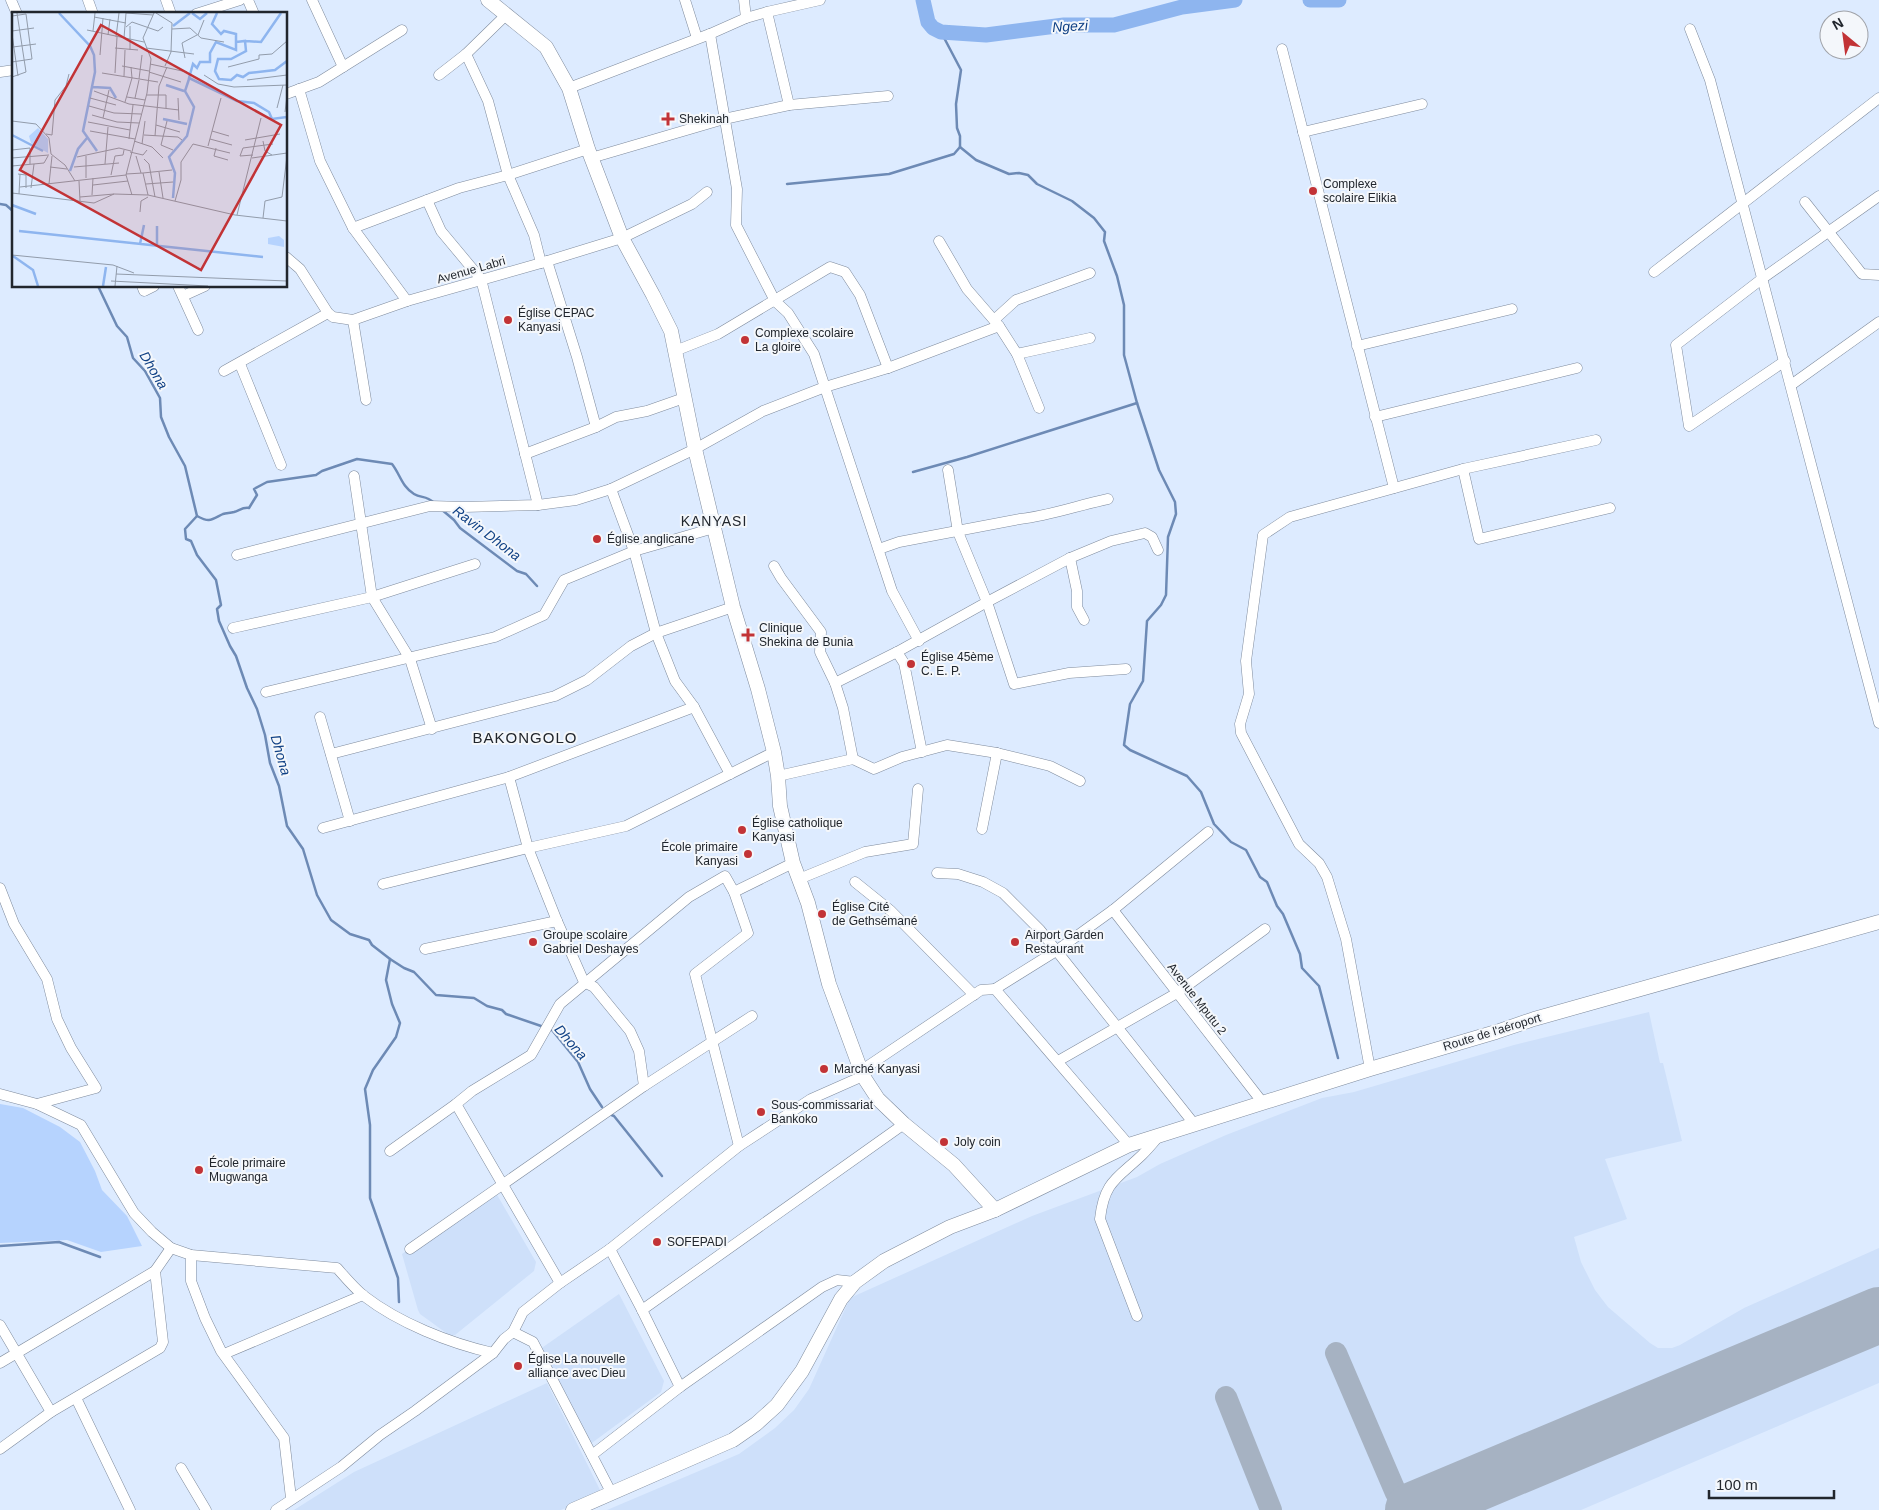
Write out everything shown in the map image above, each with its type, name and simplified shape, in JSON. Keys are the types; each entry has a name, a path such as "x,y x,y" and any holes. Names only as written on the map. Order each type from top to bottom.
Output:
{"street":[{"path":"11,0 16,12"},
{"path":"88,0 92,12"},
{"path":"166,0 170,12"},
{"path":"202,12 240,0"},
{"path":"248,0 253,12"},
{"path":"312,0 343,67"},
{"path":"488,0 546,47 569,88 590,153 622,238 671,331 695,449 733,607 758,689 774,752 780,806 794,863 811,912 829,984 863,1073 878,1099 904,1124 954,1166 995,1210"},
{"path":"685,0 697,38"},
{"path":"744,0 746,18"},
{"path":"569,88 710,34 746,18 820,0"},
{"path":"767,12 789,105"},
{"path":"439,74 466,54 507,14"},
{"path":"1690,29 1710,80 1879,723"},
{"path":"288,93 320,82 402,30"},
{"path":"710,34 737,189 736,225 775,301 788,313 814,354 892,591 919,640"},
{"path":"1282,49 1394,488"},
{"path":"466,54 488,101 508,175 544,262 577,357 596,427"},
{"path":"299,89 320,161 354,228 407,301"},
{"path":"354,228 459,188 590,153 789,105 888,96"},
{"path":"1654,272 1879,98"},
{"path":"1303,132 1422,104"},
{"name":"Avenue Labri","path":"353,320 407,301 622,238 692,204 707,192"},
{"path":"1785,360 1689,426 1676,345 1763,278 1879,196"},
{"path":"427,200 440,231 481,279 538,504"},
{"path":"1805,202 1862,274 1879,275"},
{"path":"938,241 967,289 996,323 1017,354 1039,408"},
{"path":"288,259 300,269 328,313 334,317 353,320 366,400"},
{"path":"675,351 718,334 830,267 846,272 860,295 888,368"},
{"path":"237,554 430,506 464,507 538,504 576,500 611,489 695,449 763,411 825,388 888,368 996,323 1016,300 1090,273"},
{"path":"196,288 180,291 198,330"},
{"path":"1357,346 1512,309"},
{"path":"224,371 240,364 328,313"},
{"path":"1791,385 1879,322"},
{"path":"1017,354 1090,338"},
{"path":"240,364 282,465"},
{"path":"1375,417 1578,368"},
{"path":"525,454 596,427 616,417 647,410 684,398"},
{"path":"1370,1069 1346,939 1327,877 1319,862 1299,844 1241,733 1240,724 1249,694 1246,661 1263,535 1290,517 1463,469 1596,440"},
{"path":"1463,469 1479,539 1610,508"},
{"path":"948,470 958,532 987,602 1014,684 1069,673 1126,669"},
{"path":"354,476 372,597 410,659 432,729"},
{"path":"611,489 634,551 656,633 675,681 694,707 730,774"},
{"path":"879,549 899,542 958,532 1020,518 1040,517 1075,506 1108,499"},
{"path":"266,692 410,659 495,637 544,615 564,580 634,551 714,528"},
{"path":"835,683 898,652 1070,558 1111,541 1144,533 1152,537 1158,550"},
{"path":"1070,558 1077,591 1077,608 1084,620"},
{"path":"233,628 372,597 475,564"},
{"path":"774,566 821,632 820,652 835,683 843,708 853,759"},
{"path":"331,754 555,696 587,680 631,646 656,633 733,607"},
{"path":"898,652 904,663 922,752"},
{"path":"323,828 509,777 694,707"},
{"path":"320,717 350,821"},
{"path":"778,776 853,759 874,769 902,757 947,745 997,753 1050,766 1080,781"},
{"path":"383,884 626,826 774,752"},
{"path":"982,829 997,753"},
{"path":"509,777 528,848 556,921 584,982 594,987 630,1031 639,1051 644,1086"},
{"path":"799,879 865,852 913,844 918,790"},
{"path":"276,1510 341,1467 380,1435 493,1352 513,1332 523,1312 610,1248 739,1146 811,1099 863,1073 981,990 995,989 1056,951 1113,910 1208,832"},
{"path":"734,892 794,863"},
{"path":"937,873 958,874 983,882 1003,893 1040,930 1195,1125"},
{"path":"390,1151 472,1091 531,1054 560,1004 584,982 689,897 725,876 734,892 748,934 695,974 739,1146"},
{"path":"855,882 891,911 974,995"},
{"path":"0,888 14,924 47,978 57,1019 71,1048 96,1088 37,1104"},
{"name":"Avenue Mputu 2","path":"1113,910 1263,1103"},
{"path":"426,949 556,921"},
{"name":"Route de l'aéroport","path":"574,1510 732,1440 756,1424 777,1406 802,1371 841,1299 855,1282 884,1261 950,1227 995,1210 1129,1145 1562,1011 1879,922"},
{"path":"1058,1062 1177,994 1265,929"},
{"path":"995,989 1129,1145"},
{"path":"410,1249 644,1086 752,1016"},
{"path":"0,1094 37,1104 81,1126 134,1213 171,1248 190,1255 337,1268 362,1295 398,1319 470,1348 493,1352"},
{"path":"456,1104 560,1283"},
{"path":"642,1310 904,1124"},
{"path":"1137,1316 1100,1219 1102,1204 1110,1184 1143,1155 1158,1136"},
{"path":"0,1363 155,1271 171,1248"},
{"path":"610,1248 680,1388"},
{"path":"190,1255 190,1281 205,1318 224,1354 284,1438 292,1498"},
{"path":"0,1450 51,1412 160,1348 164,1342 155,1271"},
{"path":"592,1455 680,1388 822,1287 837,1280 855,1282"},
{"path":"224,1354 362,1295"},
{"path":"0,1325 51,1412"},
{"path":"513,1332 533,1342 612,1494"},
{"path":"76,1398 130,1510"},
{"path":"181,1468 206,1510"}],"shaded area":[{"path":"1649,1012 1660,1063 1663,1063 1682,1141 1605,1159 1627,1219 1574,1237 1581,1262 1595,1290 1608,1307 1650,1343 1658,1348 1672,1348 1744,1308 1879,1248 1879,1383 1581,1510 607,1510 739,1454 775,1428 794,1410 809,1389 850,1298 1032,1216 1137,1177 1160,1164 1226,1135 1322,1098 1354,1092 1514,1045"},
{"path":"0,1104 23,1108 60,1127 80,1142 95,1171 102,1190 127,1216 142,1246 101,1252 67,1240 0,1243"},
{"path":"490,1192 496,1193 536,1262 534,1271 455,1335 449,1335 420,1314 402,1254"},
{"path":"619,1294 664,1381 661,1392 589,1445 536,1352"},
{"path":"547,1383 601,1492 561,1510 294,1510 354,1472"}],"waterway":[{"name":"Ngezi","path":"923,0 928,22 933,28 941,32 986,35 1064,25 1114,25 1182,7 1235,0"},
{"name":"Ngezi","path":"1310,0 1339,0"},
{"path":"941,32 961,70 956,104 960,147 976,160 1009,174 1019,173 1028,175 1037,184 1072,201 1094,218 1105,232 1104,241 1117,276 1124,305 1124,355 1137,403 1159,470 1175,502 1176,514 1168,537 1166,595 1161,605 1147,621 1143,681 1130,704 1124,745 1130,750 1187,776 1201,792 1214,824 1231,842 1246,850 1260,877 1267,882 1277,906 1283,914 1300,954 1302,968 1319,986 1338,1058"},
{"path":"787,184 889,174 954,154 960,147"},
{"name":"Dhona","path":"0,204 6,205 12,210"},
{"name":"Dhona","path":"99,288 117,326 127,337 133,358 145,371 160,398 161,417 169,437 185,466 197,516 185,529 186,539 191,541 197,555 216,580 221,605 217,609 219,621 236,656 247,688 257,709 265,735 270,763 279,786 287,826 303,849 317,895 331,920 350,934 369,940 372,945 390,959 414,972 436,995 474,998 487,1006 502,1010 506,1014 544,1027"},
{"path":"913,472 967,457 1137,403"},
{"name":"Ravin Dhona","path":"197,516 210,520 223,514 249,508 257,495 254,489 267,482 316,475 322,471 357,459 392,464 410,491 433,502"},
{"name":"Ravin Dhona","path":"441,509 460,528 517,571 526,574 537,586"},
{"path":"390,959 386,980 392,1004 400,1023 396,1037 373,1070 365,1089 370,1125 370,1198 398,1278 399,1302"},
{"name":"Dhona","path":"549,1029 552,1030 578,1062 590,1089 602,1107"},
{"name":"Dhona","path":"609,1114 614,1116 662,1176"},
{"path":"0,1246 59,1242 100,1257"}],"taxiway":[{"path":"1336,1353 1396,1493 1405,1503 1419,1507"},
{"path":"1226,1397 1271,1510"}],"runway":[{"path":"1413,1510 1879,1315"}],"place":[{"name":"Shekinah","path":"668,119"},
{"name":"Complexe scolaire Elikia","path":"1313,191"},
{"name":"Église CEPAC Kanyasi","path":"508,320"},
{"name":"Complexe scolaire La gloire","path":"745,340"},
{"name":"Église anglicane","path":"597,539"},
{"name":"Clinique Shekina de Bunia","path":"748,635"},
{"name":"Église 45ème C. E. P.","path":"911,664"},
{"name":"Église catholique Kanyasi","path":"742,830"},
{"name":"École primaire Kanyasi","path":"748,854"},
{"name":"Église Cité de Gethsémané","path":"822,914"},
{"name":"Groupe scolaire Gabriel Deshayes","path":"533,942"},
{"name":"Airport Garden Restaurant","path":"1015,942"},
{"name":"Marché Kanyasi","path":"824,1069"},
{"name":"Sous-commissariat Bankoko","path":"761,1112"},
{"name":"Joly coin","path":"944,1142"},
{"name":"École primaire Mugwanga","path":"199,1170"},
{"name":"SOFEPADI","path":"657,1242"},
{"name":"Église La nouvelle alliance avec Dieu","path":"518,1366"}],"district":[{"name":"KANYASI","path":"714,521"},
{"name":"BAKONGOLO","path":"525,738"}]}
